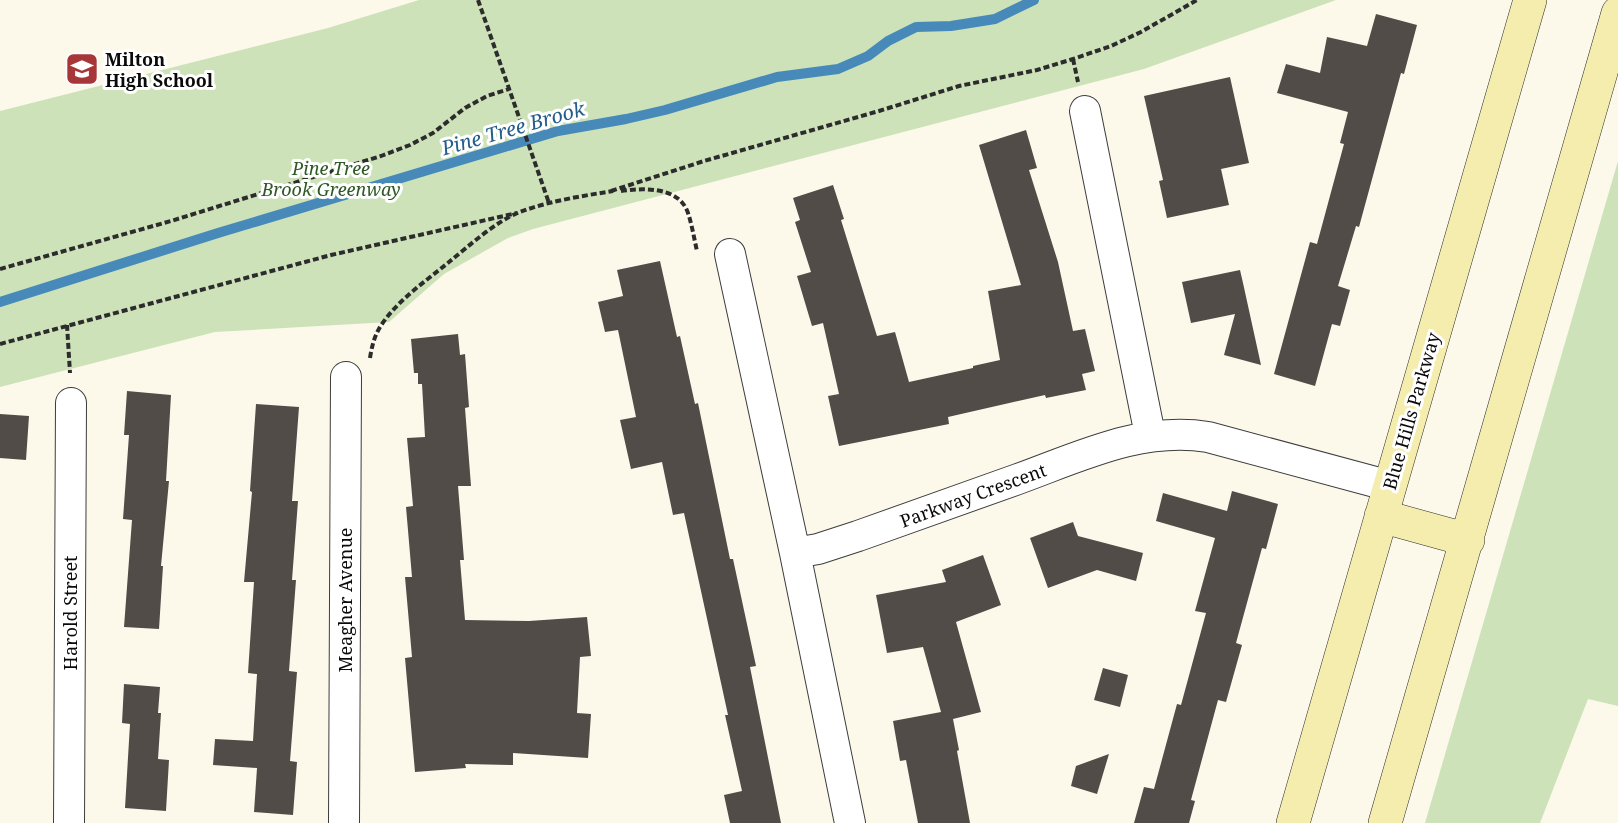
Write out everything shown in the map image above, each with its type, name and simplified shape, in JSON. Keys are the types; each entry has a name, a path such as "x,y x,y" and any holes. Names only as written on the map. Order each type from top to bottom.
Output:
{"main road":[{"name":"Blue Hills Parkway","path":"1293,823 1530,0"},
{"path":"1385,823 1618,13"},
{"path":"1385,501 1468,540"}],"street":[{"path":"1084,111 1150,435"},
{"path":"730,254 795,553 850,823"},
{"name":"Meagher Avenue","path":"344,823 346,377"},
{"name":"Harold Street","path":"69,823 71,403"},
{"name":"Parkway Crescent","path":"795,553 818,549 858,536 1108,447 1150,435 1189,434 1208,437 1385,501"}],"path":[{"path":"478,0 549,203"},
{"path":"611,192 704,161 959,86 1073,60 1141,32 1197,0"},
{"path":"0,269 160,224 381,156 434,133 465,108 487,96 510,89"},
{"path":"0,344 330,255 518,213 549,203 611,192 652,189 669,193 687,210 699,261 730,254"},
{"path":"346,377 370,377 373,341 381,325 392,311 475,241 518,213"},
{"path":"67,325 71,403"}],"green space":[{"name":"Pine Tree Brook Greenway","path":"419,0 1336,0 1144,69 533,229 508,238 444,274 389,322 215,332 0,387 0,111 328,28"},
{"path":"1618,161 1618,706 1588,699 1540,823 1425,823"}],"building":[{"path":"1376,14 1417,25 1404,74 1401,73 1359,227 1356,226 1338,286 1350,290 1340,326 1332,324 1315,386 1274,374 1310,242 1317,244 1344,144 1340,143 1348,112 1277,93 1286,64 1320,73 1327,37 1367,46"},
{"path":"1230,77 1249,163 1221,169 1229,205 1167,218 1159,181 1163,180 1144,96"},
{"path":"1026,130 1037,168 1029,170 1058,262 1073,331 1085,329 1095,371 1082,374 1086,390 1046,398 1045,395 948,417 949,424 839,446 828,396 839,394 823,323 812,326 797,276 811,272 795,222 800,220 793,198 833,185 844,219 841,220 877,336 895,332 909,382 973,368 973,366 1000,360 988,291 1021,285 979,145"},
{"path":"660,261 677,337 680,336 695,404 698,403 730,559 733,559 756,666 750,667 781,823 730,823 724,795 742,791 725,715 728,715 684,513 673,515 662,462 631,469 620,420 636,417 618,330 605,332 598,302 623,296 617,270"},
{"path":"1240,270 1261,365 1224,355 1235,314 1191,323 1182,282"},
{"path":"458,334 460,355 465,354 469,407 465,408 471,486 458,486 464,560 460,560 465,620 529,621 587,617 591,656 580,657 577,713 591,714 588,758 513,753 513,765 465,764 466,768 415,772 405,658 412,657 405,577 412,577 406,507 413,506 407,438 425,437 422,384 418,384 418,373 414,373 411,339"},
{"path":"127,391 171,395 166,481 169,481 161,566 163,566 159,629 124,627 132,520 123,519 129,435 124,435"},
{"path":"256,404 299,407 292,501 298,501 292,580 296,580 289,671 297,672 290,761 297,762 293,815 254,812 257,768 213,765 215,739 253,741 257,674 248,673 254,582 244,582 252,492 250,491"},
{"path":"0,414 29,416 26,460 0,458"},
{"path":"1232,491 1278,504 1266,549 1262,548 1236,643 1242,645 1226,702 1218,700 1191,800 1195,801 1189,823 1134,823 1144,787 1154,789 1177,704 1181,705 1206,613 1195,611 1215,538 1156,521 1163,493 1227,511"},
{"path":"1073,522 1078,536 1143,553 1136,581 1097,570 1048,588 1030,538"},
{"path":"983,555 1001,605 956,622 981,712 953,719 970,823 918,823 906,760 900,761 893,721 941,712 923,647 887,653 876,595 946,582 942,570"},
{"path":"1103,668 1128,675 1120,707 1094,700"},
{"path":"124,684 160,687 158,759 169,760 166,811 125,808 130,724 122,723"},
{"path":"1109,754 1097,794 1071,786 1076,766"}],"waterway":[{"name":"Pine Tree Brook","path":"0,302 218,233 558,131 665,110 777,77 838,69 868,56 888,41 916,27 951,26 995,19 1034,0"}],"place":[{"name":"Milton High School","path":"82,69"}]}
